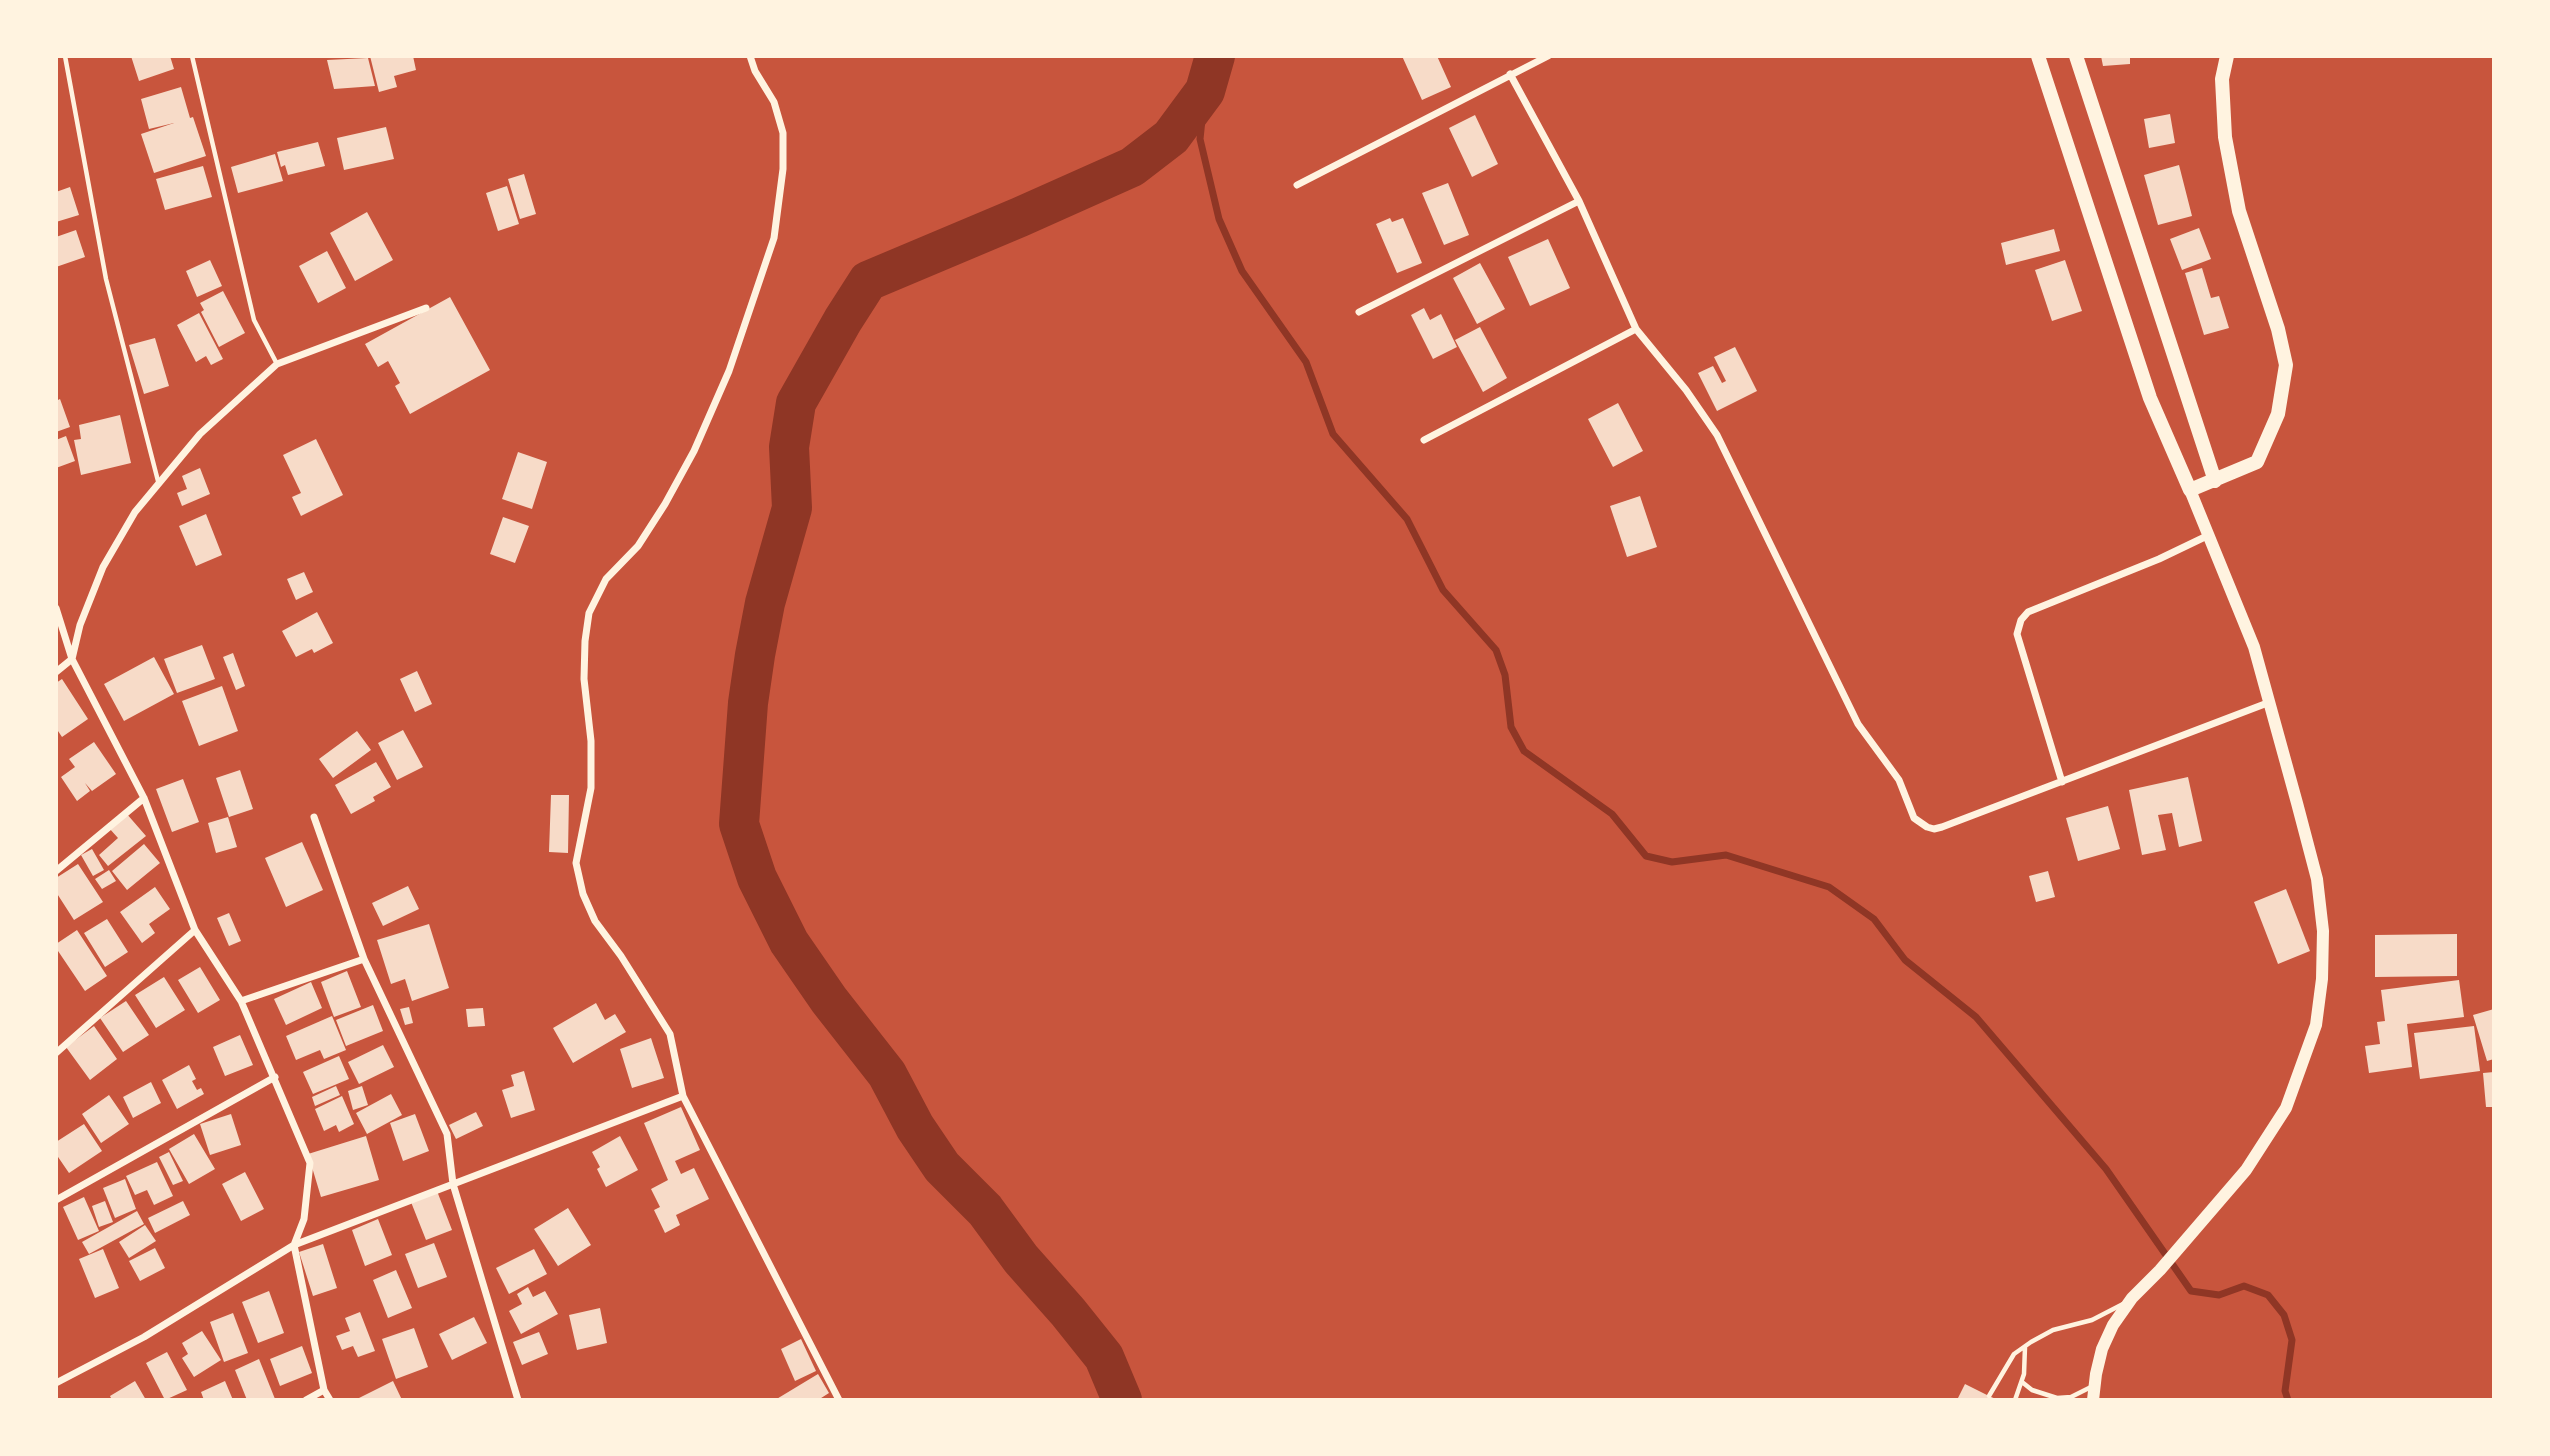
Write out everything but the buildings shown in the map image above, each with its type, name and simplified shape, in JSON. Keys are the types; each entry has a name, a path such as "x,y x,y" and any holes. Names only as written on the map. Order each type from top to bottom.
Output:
{"main road":[{"path":"2038,56 2150,397 2190,490 2257,462 2278,414 2286,365 2278,329 2239,212 2225,137 2222,79 2227,56"},
{"path":"2076,56 2215,481"}],"street":[{"path":"750,56 755,71 774,102 783,133 783,169 774,238 729,371 694,451 665,505 638,546 606,579 589,613 584,679 591,741 591,788 576,863 583,894 595,921 621,956 670,1034 683,1097 839,1400"},
{"path":"1297,185 1548,56"},
{"path":"1510,74 1578,201 1636,329 1686,390 1717,435 1858,724 1899,780 1914,818 1927,827 1942,827 2270,702"},
{"path":"1359,312 1578,201"},
{"path":"56,672 72,659 80,625 103,567 135,512 158,481 200,434 277,364 426,308"},
{"path":"1424,440 1636,329"},
{"path":"2093,1400 2102,1349 2113,1325 2132,1298 2161,1270 2246,1170 2286,1108 2316,1025 2322,978 2323,931 2317,879 2270,702 2254,647 2190,490"},
{"path":"2062,782 2017,634 2021,620 2028,612 2159,559 2209,535"},
{"path":"56,608 72,659 144,798 195,930 241,1001 310,1163 304,1219 294,1245 324,1390 330,1400"},
{"path":"56,870 144,798"},
{"path":"314,817 364,959 447,1134 453,1184 518,1400"},
{"path":"56,1053 195,930"},
{"path":"241,1001 364,959"},
{"path":"56,1200 275,1077"},
{"path":"56,1383 144,1337 294,1245 683,1097"},
{"path":"306,1400 324,1390"}],"lane":[{"path":"65,56 106,279 158,481"},
{"path":"192,56 254,320 277,364"},
{"path":"1989,1396 2014,1354 2053,1330 2092,1320 2132,1298"},
{"path":"2015,1400 2026,1362 2025,1347"},
{"path":"2022,1381 2032,1390 2057,1398 2071,1397 2094,1385"}],"waterway":[{"path":"1122,1400 1104,1357 1021,1259 985,1210 942,1167 915,1127 887,1074 829,1000 789,942 757,878 739,824 748,703 755,655 765,603 792,508 789,447 796,403 843,320 868,281 1132,167 1171,137 1205,91 1215,56"},
{"path":"1205,91 1200,139 1219,219 1242,271 1306,362 1333,434 1407,519 1443,590 1496,650 1505,675 1511,727 1524,751 1612,814 1646,856 1672,862 1726,855 1829,887 1874,919 1905,960 1976,1017 2106,1169 2191,1291 2219,1295 2244,1286 2268,1295 2284,1315 2292,1340 2285,1391 2288,1400"}]}
